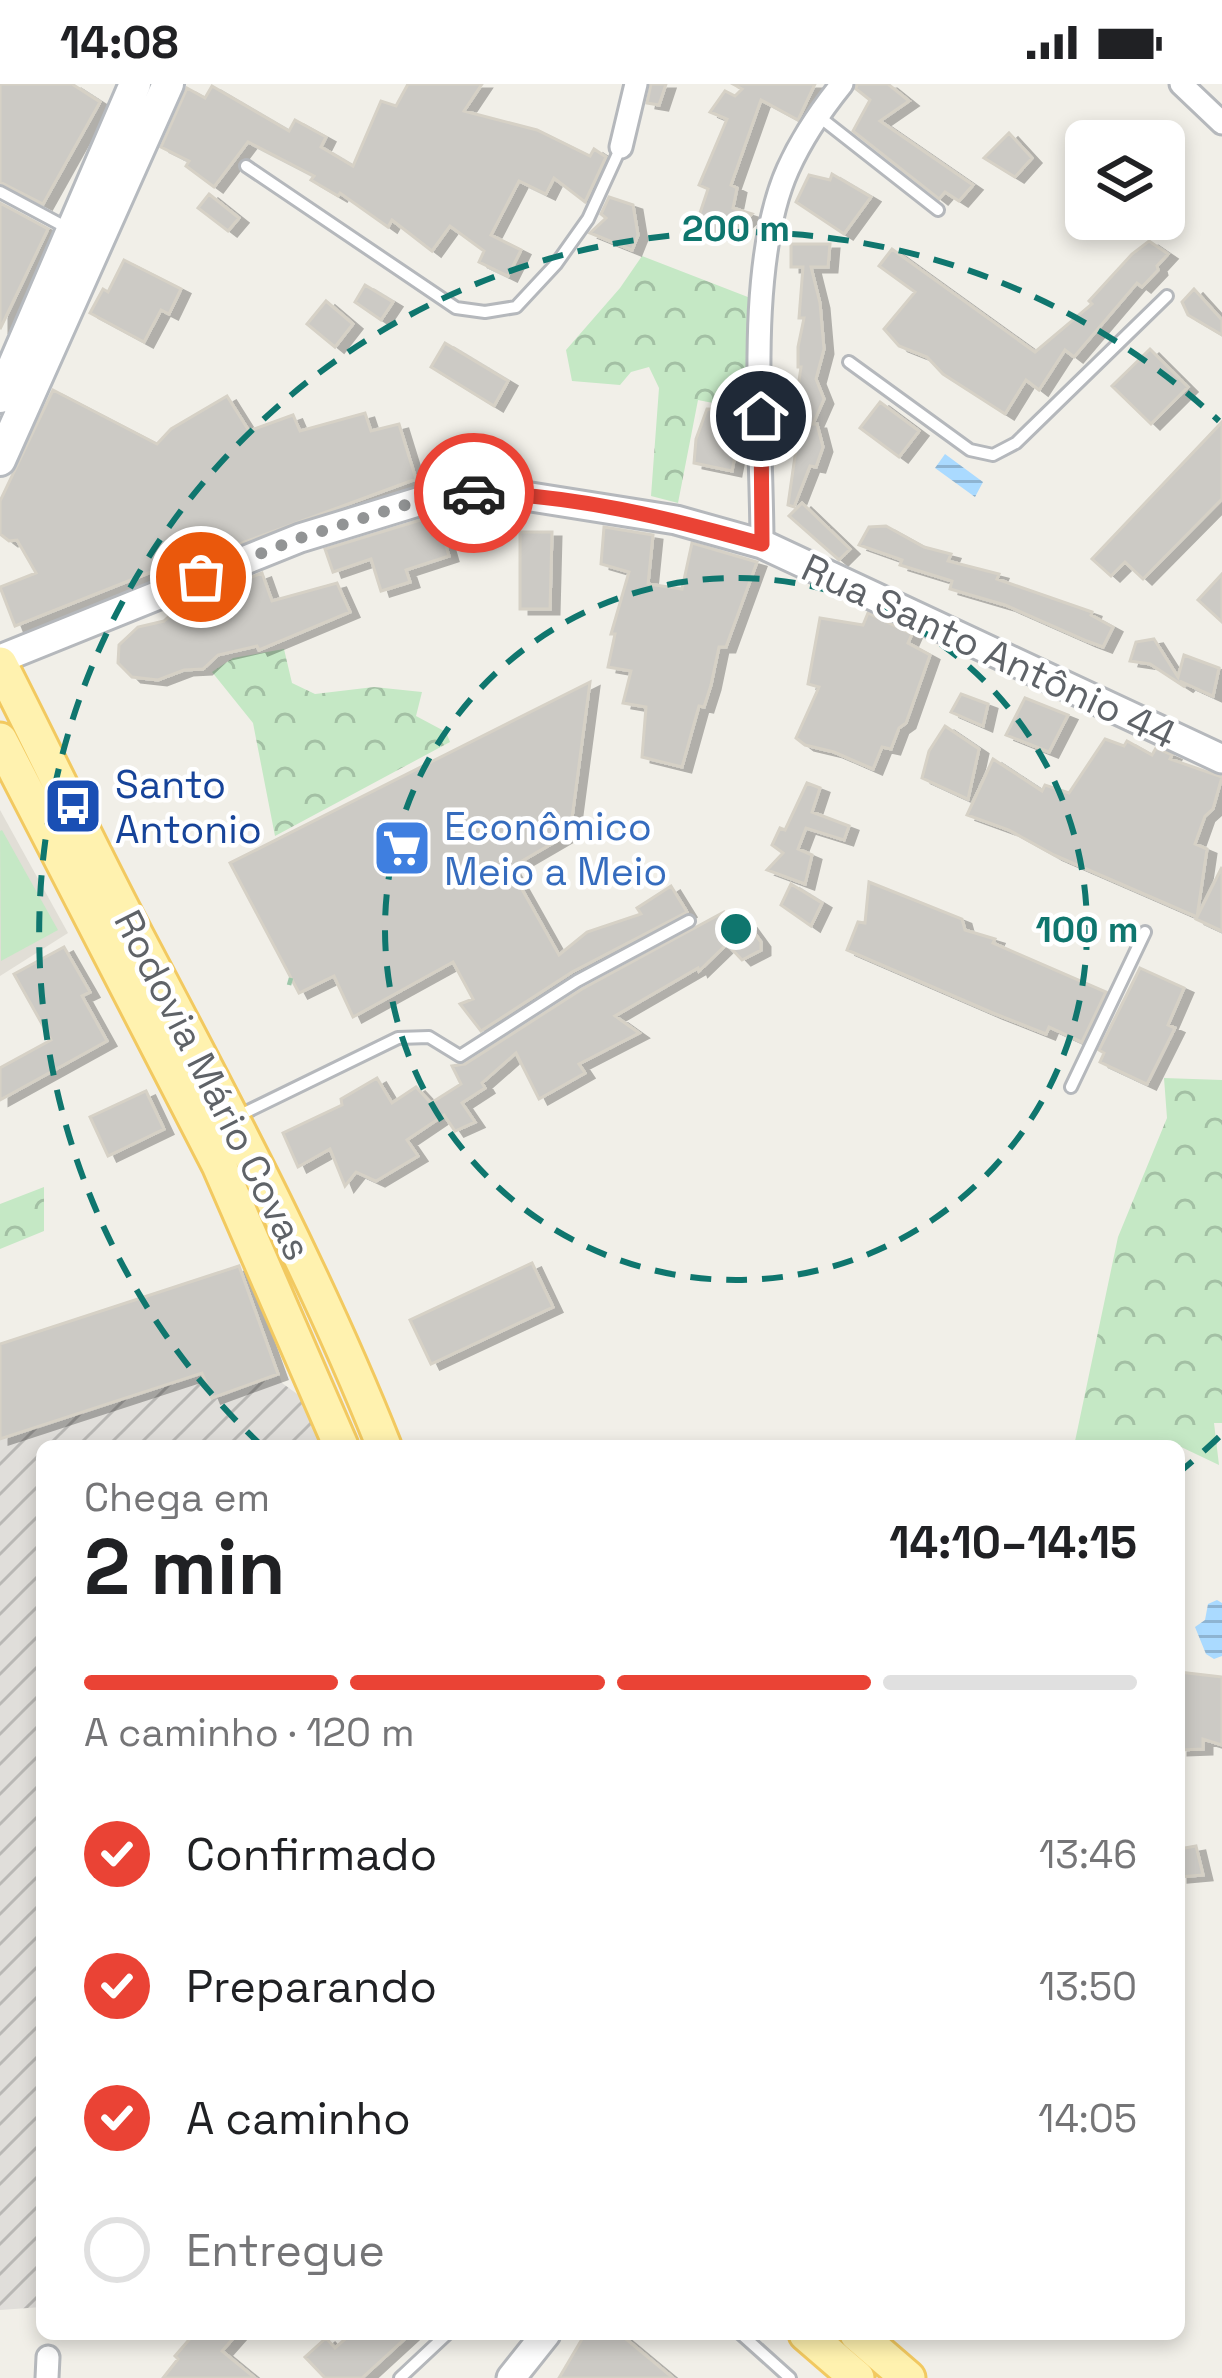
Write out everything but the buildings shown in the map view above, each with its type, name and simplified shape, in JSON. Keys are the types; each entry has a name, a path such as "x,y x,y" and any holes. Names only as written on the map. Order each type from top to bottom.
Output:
{"main road":[{"path":"0,397 135,84"},
{"path":"0,460 168,84"},
{"name":"Rodovia Mário Covas","path":"0,661 234,1118 348,1356 382,1440"},
{"name":"Rodovia Mário Covas","path":"0,740 219,1165 339,1440"},
{"path":"813,2340 857,2378"},
{"path":"863,2340 908,2378"}],"street":[{"path":"621,147 636,84"},
{"path":"762,544 764,275 770,234 788,169 817,115 842,84"},
{"path":"1181,84 1222,123"},
{"name":"Rua Santo Antônio 44","path":"0,661 300,538 405,505 464,493 506,493 625,510 762,544 1222,759"},
{"path":"512,2378 541,2340"}],"lane":[{"path":"817,115 938,210"},
{"path":"246,166 456,308 485,312 516,307 556,264 588,219 621,147"},
{"path":"0,192 72,231"},
{"path":"849,362 970,450 993,455 1016,443 1168,296"},
{"path":"234,1118 398,1038 429,1036 460,1055 577,981 689,921"},
{"path":"1071,1087 1145,932"},
{"path":"312,1372 348,1356"},
{"path":"400,2378 441,2340"},
{"path":"748,2340 790,2378"}],"shaded area":[{"path":"0,810 68,933 0,976"},
{"path":"239,1266 282,1383 322,1412 333,1440 36,1440 36,2307 0,2310 0,1344"}],"green space":[{"path":"642,256 753,299 748,410 698,400 678,503 651,496 659,388 649,367 631,372 620,385 572,381 566,350"},
{"path":"284,649 292,683 315,694 374,687 422,692 416,716 446,732 450,742 275,836 253,723 212,672 233,658"},
{"path":"0,831 58,930 1,961"},
{"path":"1164,1078 1222,1080 1222,1423 1214,1423 1219,1465 1185,1449 1185,1440 1075,1440 1118,1237 1167,1118"},
{"path":"44,1187 44,1231 0,1249 0,1204"}],"water":[{"path":"945,454 983,482 975,497 935,468"},
{"path":"1222,1603 1222,1656 1214,1659 1206,1654 1195,1627 1205,1620 1208,1604"}],"way so far":[{"path":"201,577 300,538 405,505 474,493"}],"place":[{"name":"Santo Antonio","path":"73,806"},
{"name":"Econômico Meio a Meio","path":"402,848"}],"route":[{"path":"474,493 625,510 762,544 761,416"}]}
